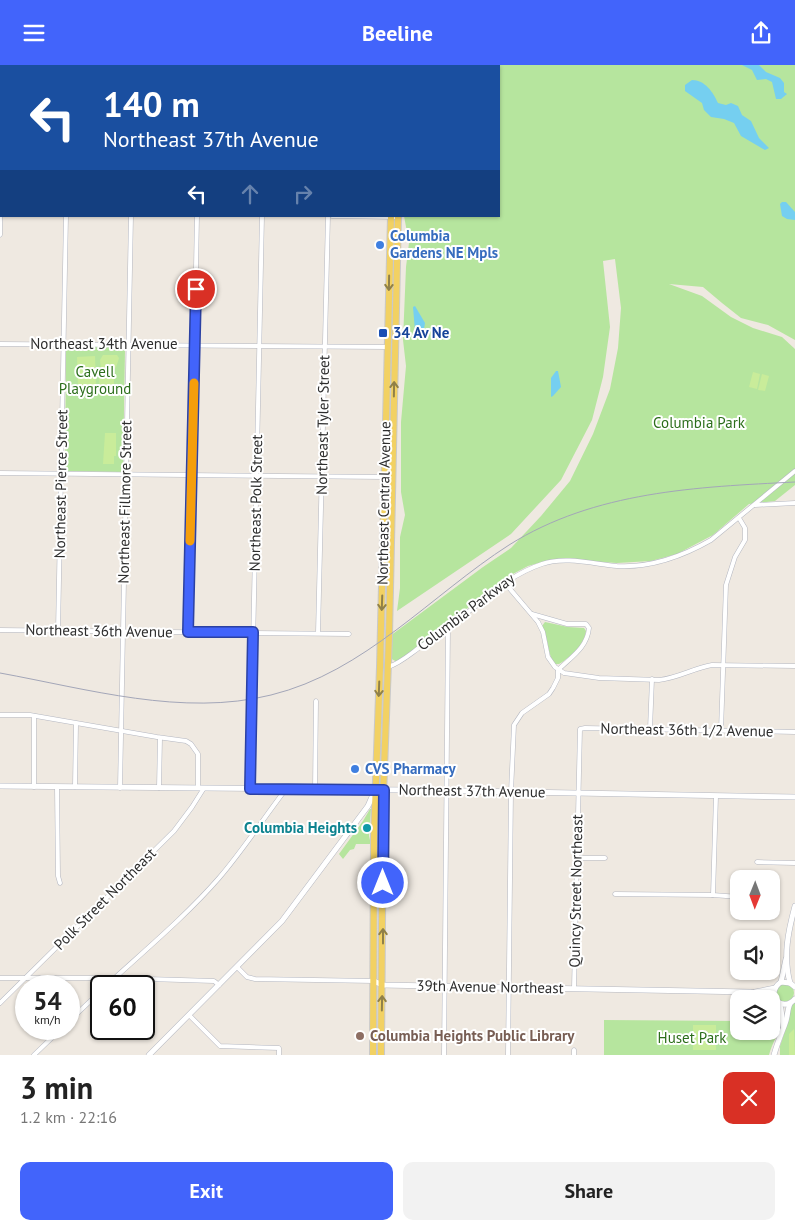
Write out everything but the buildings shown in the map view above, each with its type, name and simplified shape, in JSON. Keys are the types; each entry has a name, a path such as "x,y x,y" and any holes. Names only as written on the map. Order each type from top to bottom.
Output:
{"main road":[{"name":"Northeast Central Avenue","path":"383,869 388,667 390,217"},
{"name":"Northeast Central Avenue","path":"374,837 398,217"},
{"path":"373,1055 374,837"},
{"path":"374,837 378,848 379,862 383,869 381,1055"},
{"path":"374,866 378,869 383,895"}],"street":[{"path":"0,235 1,217"},
{"name":"Northeast Pierce Street","path":"58,631 66,217"},
{"name":"Northeast Fillmore Street","path":"120,787 131,217"},
{"path":"188,632 197,217"},
{"name":"Northeast Polk Street","path":"250,789 262,217"},
{"name":"Northeast Tyler Street","path":"318,633 330,217"},
{"path":"390,217 398,217"},
{"name":"Northeast 34th Avenue","path":"0,344 388,347"},
{"name":"Columbia Parkway","path":"380,667 388,667 398,663 525,570 545,563 569,561 629,566 663,561 696,549 739,518 795,471"},
{"path":"0,473 388,477"},
{"path":"755,505 795,503"},
{"path":"721,730 726,585 746,534 745,527 739,518"},
{"path":"505,583 532,614 543,632 548,657 558,670 566,675 599,678 668,679 702,666 795,666"},
{"path":"508,1055 511,792 514,725 522,713 549,694 554,688 557,682 558,670 582,646 587,638 589,628 586,624 582,623 567,624 532,614"},
{"path":"444,1055 448,627"},
{"name":"Northeast 36th Avenue","path":"0,630 349,634"},
{"path":"650,729 652,679"},
{"path":"315,789 316,701"},
{"path":"0,715 34,716 186,741 198,754 201,788"},
{"path":"34,716 34,787"},
{"path":"75,787 76,723"},
{"name":"Northeast 36th 1/2 Avenue","path":"580,729 795,731"},
{"name":"Quincy Street Northeast","path":"574,988 580,729"},
{"path":"159,788 160,738"},
{"name":"Northeast 37th Avenue","path":"0,786 795,797"},
{"path":"57,787 58,876 60,883"},
{"name":"Polk Street Northeast","path":"30,975 174,831 192,807 201,788"},
{"path":"118,975 218,879 286,789"},
{"path":"149,1055 282,921 368,806 375,790"},
{"path":"714,895 716,795"},
{"path":"576,858 605,859"},
{"path":"757,862 795,863"},
{"path":"615,894 730,896"},
{"path":"775,988 781,982 786,959 786,943 794,917 795,906"},
{"path":"781,982 793,985 786,959"},
{"name":"39th Avenue Northeast","path":"237,967 247,977 255,979 374,981 382,985 730,992"},
{"path":"0,978 15,978"},
{"path":"155,979 214,981 219,985"},
{"name":"39th Avenue Northeast","path":"762,990 775,988"},
{"name":"Polk Street Northeast","path":"0,1003 15,989"},
{"path":"780,1003 786,1005 795,999"},
{"path":"80,1011 90,1001"},
{"path":"774,1055 790,1003"},
{"path":"780,1006 784,1027"},
{"path":"189,1015 220,1045 279,1048 279,1055"},
{"path":"34,1055 50,1040"}],"green space":[{"name":"Columbia Park","path":"500,65 795,65 795,340 768,325 741,318 703,287 669,284 702,296 731,317 753,328 782,337 795,349 795,485 775,501 749,504 713,535 677,554 651,561 617,563 553,559 528,566 511,575 397,662 390,658 390,636 511,548 570,481 593,434 610,389 618,348 621,308 615,259 603,261 610,327 603,377 592,420 561,480 511,534 397,611 400,588 400,537 405,515 401,492 401,422 406,366 403,340 406,267 409,243 404,217 500,217"},
{"name":"Cavell Playground","path":"69,347 122,347 125,349 122,472 65,471 66,350"},
{"path":"103,355 117,355 119,358 113,370 108,372 101,369 100,360"},
{"path":"95,356 96,387 78,388 77,357"},
{"path":"753,372 760,374 757,389 749,387"},
{"path":"762,374 769,376 765,391 758,390"},
{"path":"99,375 114,375 114,396 100,396"},
{"path":"105,433 116,433 114,464 103,464"},
{"path":"545,622 584,628 586,631 583,641 576,650 559,664 555,664 552,660 542,626"},
{"path":"370,809 369,836 371,844 356,844 354,849 350,850 343,859 339,854"},
{"path":"785,984 794,993 791,999 785,1002 780,1000 780,990 777,990 779,987"},
{"path":"795,1002 795,1055 780,1055 780,1046 787,1025 788,1011"},
{"name":"Huset Park","path":"604,1020 730,1021 730,1040 775,1040 769,1055 604,1055"},
{"path":"693,1025 716,1025 716,1050 693,1050"},
{"path":"794,1029 795,1055 789,1055 789,1034"}],"water":[{"path":"742,65 759,65 766,72 780,78 784,83 784,92 787,94 781,99 776,99 772,82 766,79 757,80 752,70"},
{"path":"692,80 705,84 718,103 726,105 731,103 738,106 742,115 751,121 759,138 769,148 765,150 741,136 734,123 711,117 704,110 702,103 685,91 685,85"},
{"path":"786,202 795,212 795,220 782,216 780,204"},
{"path":"415,306 425,323 424,329 419,333 415,331 413,307"},
{"path":"558,371 561,387 551,397 551,378"}],"railway":[{"path":"0,673 101,693 170,702 238,701 271,695 305,684 337,669 367,651 509,545 542,527 576,513 648,495 721,486 795,482"}],"slow traffic":[{"path":"190,541 194,383"}],"place":[{"name":"Columbia Gardens NE Mpls","path":"380,245"},
{"name":"34 Av Ne","path":"383,333"},
{"name":"CVS Pharmacy","path":"355,769"},
{"name":"Columbia Heights","path":"367,828"},
{"name":"Columbia Heights Public Library","path":"360,1036"}],"route":[{"path":"196,289 188,632 253,632 250,789 384,790 383,883"}]}
